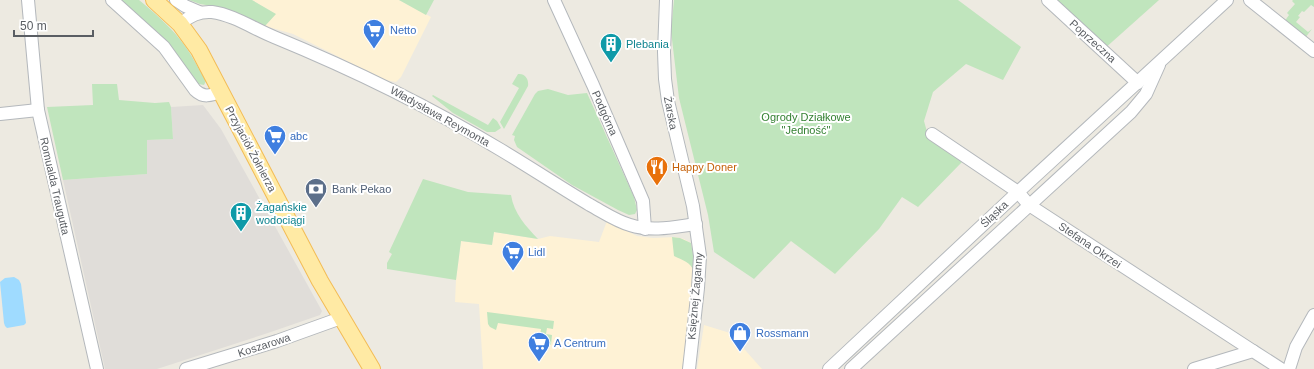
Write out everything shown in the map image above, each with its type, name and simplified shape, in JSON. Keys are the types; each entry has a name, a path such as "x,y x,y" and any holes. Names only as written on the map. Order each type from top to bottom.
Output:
{"main road":[{"name":"Przyjaciół Żołnierza","path":"154,0 180,24 199,50 341,318 372,369"}],"street":[{"name":"Romualda Traugutta","path":"28,0 38,110 97,369"},
{"path":"112,0 164,47 195,90 200,94 209,96 221,91"},
{"path":"176,0 199,12"},
{"name":"Podgórna","path":"554,0 596,91 643,200 645,229"},
{"name":"Żarska","path":"666,0 664,58 668,101 696,224"},
{"name":"Poprzeczna","path":"1048,0 1138,82"},
{"name":"Śląska","path":"829,369 1018,192 1227,0"},
{"path":"1250,0 1314,51"},
{"path":"180,24 188,17 199,12"},
{"name":"Władysława Reymonta","path":"199,12 213,12 223,15 295,45 395,91 498,148 563,189 619,221 645,229 668,228 696,224"},
{"name":"Śląska","path":"852,369 1132,112 1146,94 1161,62"},
{"path":"1127,92 1138,104"},
{"path":"0,114 38,110"},
{"name":"Stefana Okrzei","path":"932,134 1018,192 1029,205 1281,369"},
{"name":"Księżnej Żaganny","path":"689,369 700,262 696,224"},
{"path":"1289,369 1296,347 1314,315"},
{"name":"Koszarowa","path":"186,369 277,341 341,318"},
{"path":"1194,369 1253,351"}],"shaded area":[{"name":"Netto","path":"252,0 399,0 431,17 401,77 396,82 385,80 293,34 265,26 275,14"},
{"path":"203,105 221,129 322,311 320,315 157,369 105,369 63,180 146,174 147,140 173,139 171,107"},
{"path":"607,221 637,236 653,238 675,237 684,239 691,243 694,259 693,286 682,369 483,369 479,304 455,302 461,241 492,245 494,232 538,239 550,236 599,242"},
{"path":"704,325 730,333 762,369 697,369"}],"green space":[{"path":"118,0 139,0 164,22 188,50 206,81 204,85 198,84 178,58"},
{"path":"189,0 252,0 276,14 265,26 224,8 200,4"},
{"path":"399,0 434,0 426,15"},
{"name":"Ogrody Działkowe \"Jedność\"","path":"674,0 958,0 1021,47 1003,80 966,64 933,92 924,121 929,139 962,162 918,207 902,197 879,229 835,274 791,241 754,279 714,252 708,215 679,98 671,31"},
{"path":"1049,0 1159,0 1103,50"},
{"path":"1314,0 1314,7 1311,5 1304,12 1302,11 1296,22 1308,32 1312,29 1305,38 1284,22 1289,15 1287,13 1295,4 1292,1"},
{"path":"518,74 523,74 526,77 528,86 504,129 500,122 519,88 512,84"},
{"path":"92,84 117,84 119,100 155,103 169,102 171,107 173,139 147,140 147,174 63,180 47,107 93,105"},
{"path":"548,89 568,95 587,93 634,197 637,210 635,214 629,215 618,210 572,185 517,147 514,140 515,136 512,135 535,94 538,91"},
{"path":"433,95 488,125 493,118 497,121 501,128 495,132 487,132 453,113 432,96"},
{"path":"423,179 468,192 511,195 518,214 538,239 494,232 492,245 461,241 456,280 387,269 387,263 392,254 389,252"},
{"path":"672,237 680,238 691,243 694,259 694,272 691,266 674,256"},
{"path":"487,312 554,321 553,329 547,328 546,334 552,335 551,345 540,337 541,329 498,323 496,330 490,327 488,324"}],"water":[{"path":"14,277 19,280 21,284 26,323 24,325 7,328 4,323 0,282 5,278"}],"place":[{"name":"Netto","path":"374,50"},
{"name":"Plebania","path":"611,64"},
{"name":"abc","path":"275,156"},
{"name":"Happy Doner","path":"657,186"},
{"name":"Bank Pekao","path":"316,208"},
{"name":"Żagańskie wodociągi","path":"241,232"},
{"name":"Lidl","path":"513,272"},
{"name":"Rossmann","path":"740,352"},
{"name":"A Centrum","path":"539,362"}]}
